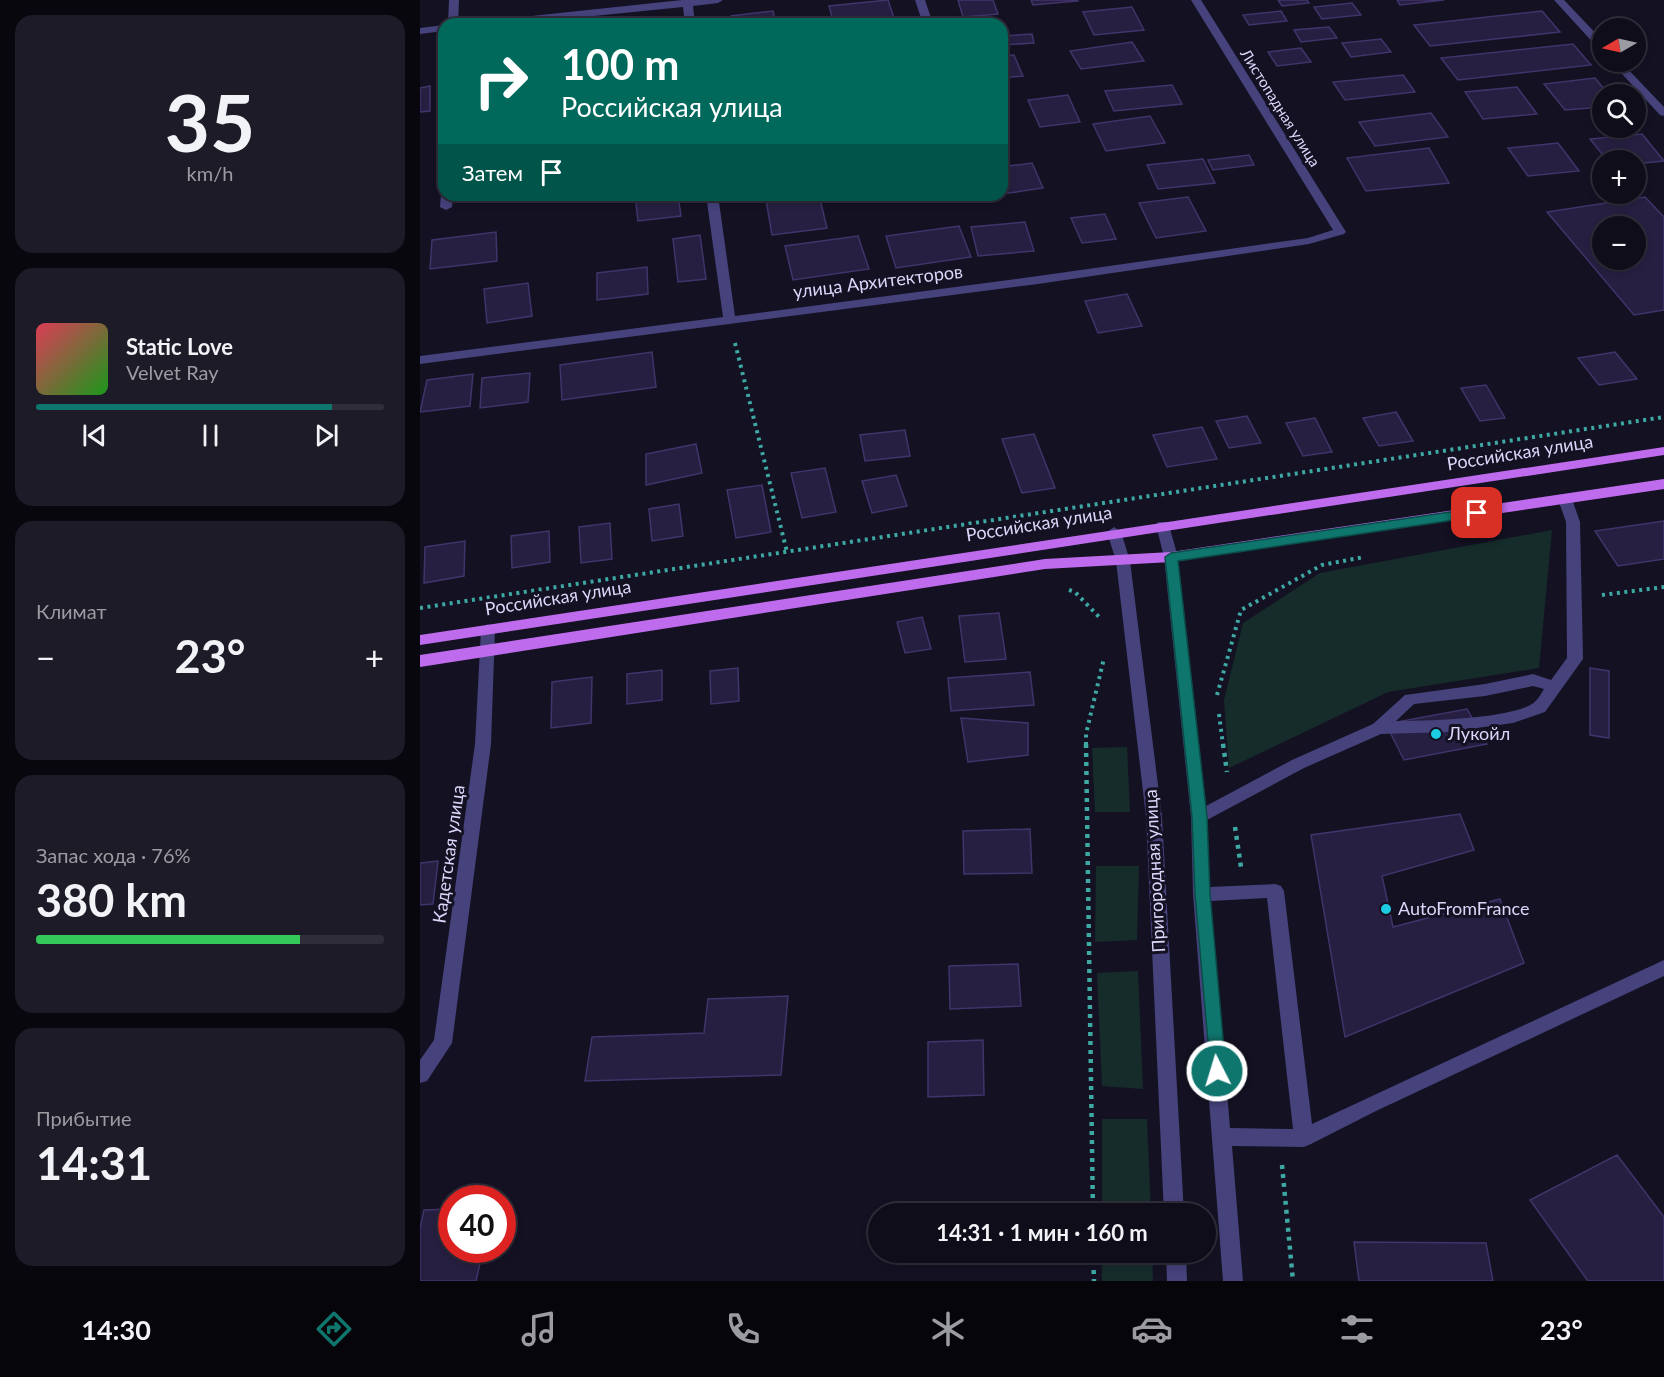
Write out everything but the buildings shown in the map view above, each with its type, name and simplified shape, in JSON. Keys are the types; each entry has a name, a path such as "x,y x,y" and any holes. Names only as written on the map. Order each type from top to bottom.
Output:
{"main road":[{"name":"Российская улица","path":"420,640 1114,532 1664,451"},
{"path":"420,661 1046,564 1171,557 1664,484"}],"street":[{"path":"453,18 454,0"},
{"path":"540,18 718,0"},
{"path":"920,0 926,18"},
{"name":"Листопадная улица","path":"1196,0 1340,232"},
{"path":"1559,0 1592,35"},
{"path":"687,2 689,18"},
{"path":"420,31 438,29"},
{"path":"1625,72 1664,113"},
{"path":"713,201 729,319"},
{"name":"улица Архитекторов","path":"420,360 1073,275 1310,241 1340,232"},
{"path":"1379,728 1448,726 1513,717 1539,708 1575,659 1573,522 1565,499"},
{"path":"1163,525 1171,557 1199,817 1202,894 1233,1281"},
{"name":"Пригородная улица","path":"1114,532 1123,561 1154,817 1173,1203"},
{"name":"Кадетская улица","path":"420,1075 443,1043 483,744 488,629"},
{"path":"1199,817 1298,764 1379,728 1410,699 1485,690 1533,680 1555,687"},
{"path":"1202,894 1275,891 1304,1138"},
{"path":"1223,1137 1304,1138 1369,1105 1664,968"},
{"path":"1176,1263 1177,1281"}],"path":[{"path":"729,319 787,552"},
{"path":"420,608 1664,417"},
{"path":"1574,598 1664,587"},
{"path":"1061,590 1075,592 1100,616 1101,622"},
{"path":"1093,1203 1086,734 1105,655"},
{"path":"1280,1138 1293,1281"},
{"path":"1093,1263 1094,1281"}],"green space":[{"path":"1552,530 1539,668 1388,692 1229,768 1224,700 1243,623 1320,573"},
{"path":"1127,747 1130,812 1095,812 1092,748"},
{"path":"1096,866 1139,866 1137,940 1095,942"},
{"path":"1138,971 1143,1089 1102,1086 1097,973"},
{"path":"1102,1119 1147,1119 1151,1203 1102,1203"},
{"path":"1102,1263 1152,1263 1153,1281 1102,1281"}],"place":[{"name":"Лукойл","path":"1436,734"},
{"name":"AutoFromFrance","path":"1386,909"}],"route":[{"path":"1217,1071 1202,894 1199,817 1171,557 1477,513"}]}
